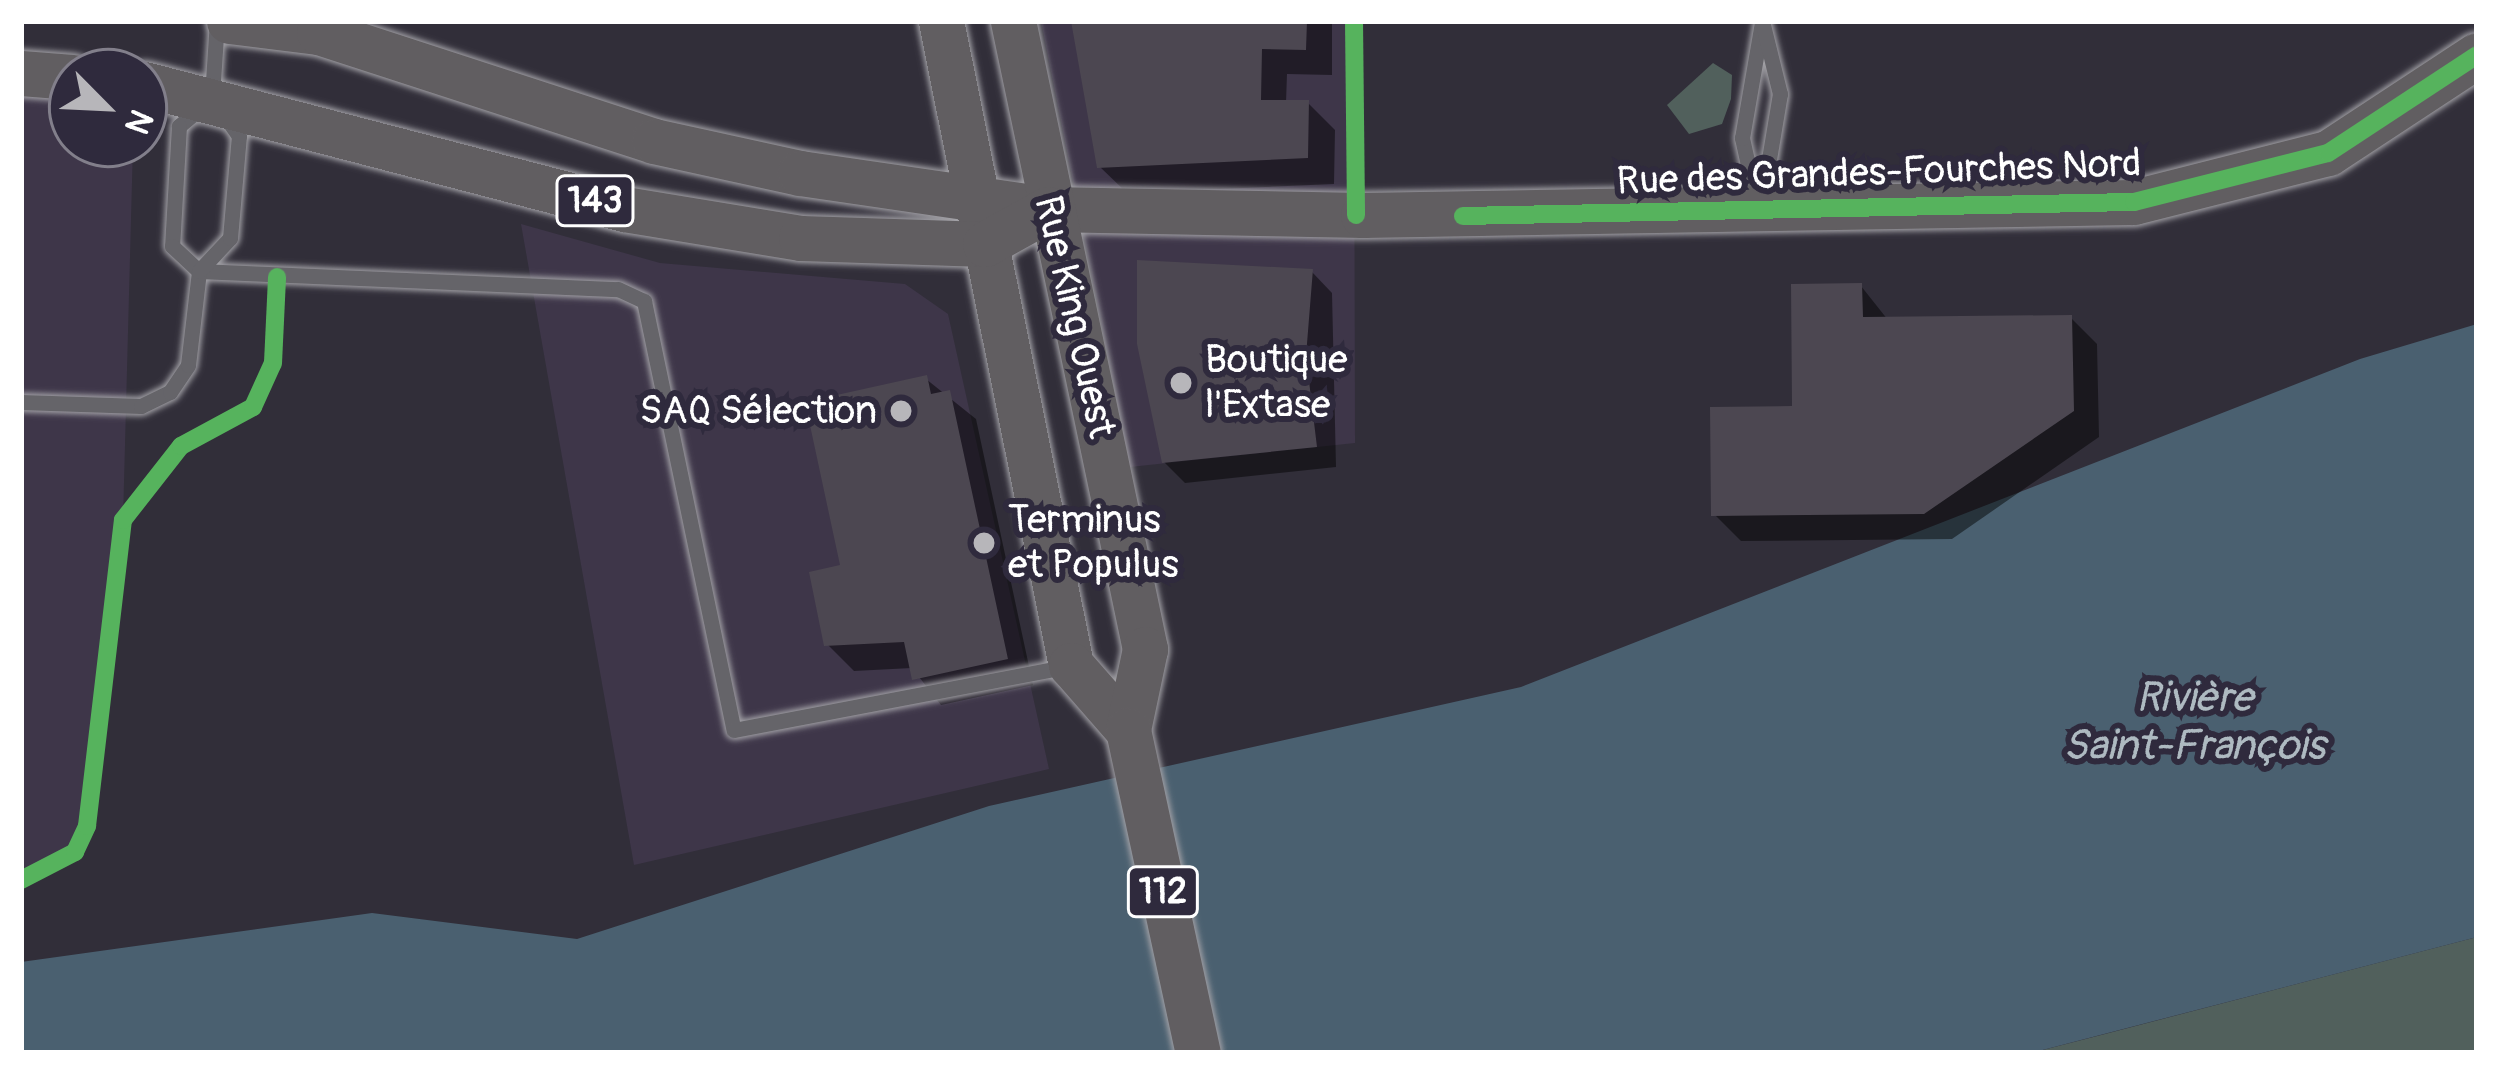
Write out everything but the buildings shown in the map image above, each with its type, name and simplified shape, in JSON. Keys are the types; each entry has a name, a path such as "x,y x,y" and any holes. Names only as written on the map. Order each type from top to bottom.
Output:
{"main road":[{"name":"143","path":"229,21 320,32 654,141 1048,208"},
{"name":"Rue King Ouest","path":"941,21 1071,665"},
{"name":"Rue King Ouest","path":"1013,21 1048,208 1145,649 1129,730"},
{"name":"Rue des Grandes-Fourches Nord","path":"1048,208 1759,213 2112,203 2220,188 2389,123 2477,55"},
{"name":"143","path":"168,89 700,224 985,244"},
{"path":"985,244 1048,208"},
{"name":"112","path":"1071,665 1129,730 1198,1053"}],"lane":[{"path":"21,402 141,406 170,392 188,365 199,271 230,238 238,156 239,136 212,98 218,21"},
{"path":"1759,213 1780,94 1762,22"},
{"path":"1759,213 1741,151 1762,22"},
{"path":"212,98 179,126 172,246 199,271 632,294 659,346 734,730 1071,665"}],"shaded area":[{"path":"1041,21 1354,21 1355,443 1130,467"},
{"path":"1713,63 1732,75 1731,99 1722,124 1689,134 1667,105"},
{"path":"21,73 48,75 48,168 132,168 123,520 87,826 75,852 21,880"},
{"path":"521,224 660,263 905,284 948,314 1049,769 634,865"},
{"path":"2477,937 2477,1053 2031,1053 2105,1034"}],"water":[{"name":"Rivière Saint-François","path":"2477,324 2477,937 2031,1053 21,1053 21,962 372,913 577,939 989,806 1521,687 2360,359"}],"cycle path":[{"path":"1354,21 1356,215"},
{"path":"1463,216 2134,202 2328,153 2477,55"},
{"path":"21,880 75,852 87,826 123,520 181,446 253,407 273,363 277,277"}],"place":[{"name":"Boutique l'Extase","path":"1181,383"},
{"name":"SAQ Sélection","path":"901,411"},
{"name":"Terminus et Populus","path":"984,543"}]}
